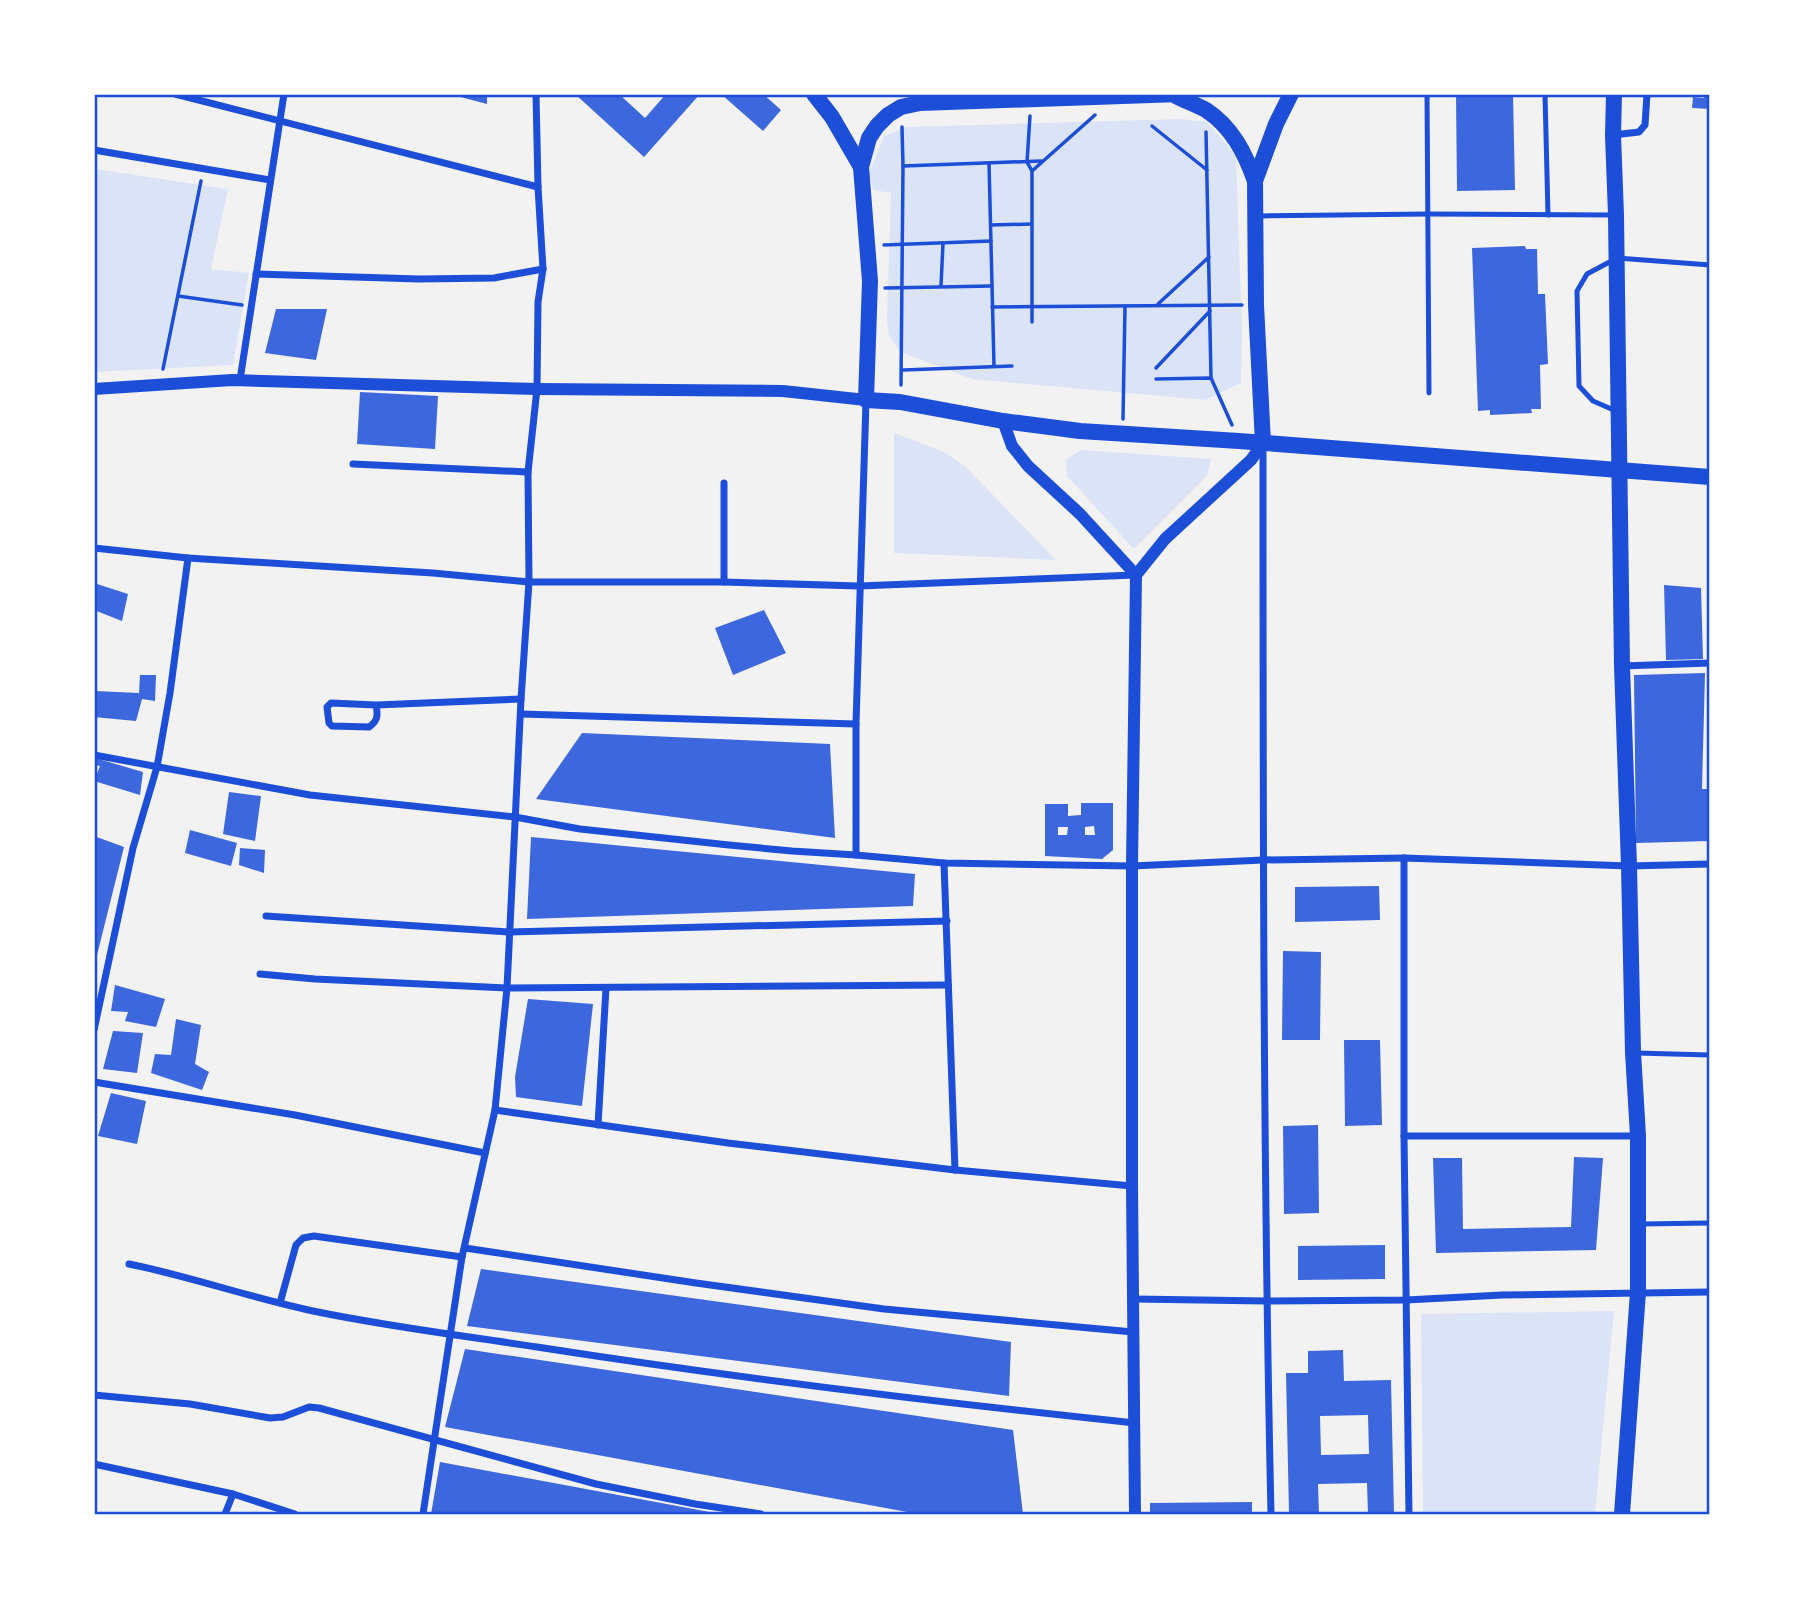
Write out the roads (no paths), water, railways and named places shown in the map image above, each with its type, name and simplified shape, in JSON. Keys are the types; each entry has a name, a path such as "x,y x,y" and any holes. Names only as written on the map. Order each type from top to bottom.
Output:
{"main road":[{"path":"814,94 832,117 860,167"},
{"path":"1263,443 1256,304 1255,181 1276,124 1291,94"},
{"path":"1614,94 1622,666 1633,1052 1638,1136 1638,1292 1622,1514"},
{"path":"1255,181 1245,153 1234,136 1206,110 1178,95 920,103 901,101 869,138 860,167 869,288 866,400 900,402 1080,432 1239,441 1710,477"}],"street":[{"path":"175,94 538,187"},
{"path":"240,380 284,94"},
{"path":"423,1514 462,1257 495,1110 507,988 529,582 528,472 537,388 538,303 542,269 536,94"},
{"path":"1613,135 1639,132 1645,125 1647,94"},
{"path":"94,150 270,180"},
{"path":"256,274 419,279 494,278 542,269"},
{"path":"94,389 240,380 783,391 866,400 859,586 856,855"},
{"path":"1003,421 1012,446 1028,466 1089,524 1136,575"},
{"path":"1135,1514 1132,866 1136,575 1165,538 1243,467 1263,443"},
{"path":"1263,443 1266,1300 1271,1514"},
{"path":"353,464 528,472"},
{"path":"724,483 724,582"},
{"path":"94,548 188,558 433,573 529,582 724,582 859,586 1136,575"},
{"path":"94,1030 133,848 157,767 188,558"},
{"path":"1622,666 1710,663"},
{"path":"376,705 378,715 369,727 330,725 327,708 328,704 335,702 376,705 521,699"},
{"path":"522,714 856,724"},
{"path":"94,755 310,795 515,817 580,829 767,849 944,863 1132,866 1263,860 1404,858 1629,866 1710,864"},
{"path":"1404,858 1404,1136 1409,1514"},
{"path":"944,863 955,1170"},
{"path":"266,916 509,932 947,921"},
{"path":"260,974 507,988 948,985"},
{"path":"598,1125 606,988"},
{"path":"94,1082 295,1115 485,1153"},
{"path":"495,1110 728,1143 955,1170 1132,1186"},
{"path":"1404,1136 1638,1136"},
{"path":"280,1303 296,1245 303,1238 314,1236 462,1257"},
{"path":"465,1248 884,1309 1134,1332"},
{"path":"129,1264 320,1312 450,1334 673,1368 954,1404 1135,1423"},
{"path":"1134,1298 1406,1300 1502,1295 1710,1292"},
{"path":"94,1395 190,1404 270,1419 309,1407 596,1484 761,1514"},
{"path":"94,1464 233,1494 295,1514"},
{"path":"225,1514 233,1494"}],"lane":[{"path":"1427,94 1429,393"},
{"path":"1545,94 1548,215"},
{"path":"1254,216 1616,215"},
{"path":"1619,412 1593,401 1579,386 1577,291 1587,274 1617,258 1710,265"},
{"path":"1633,1052 1710,1055"},
{"path":"1637,1224 1710,1223"}]}
